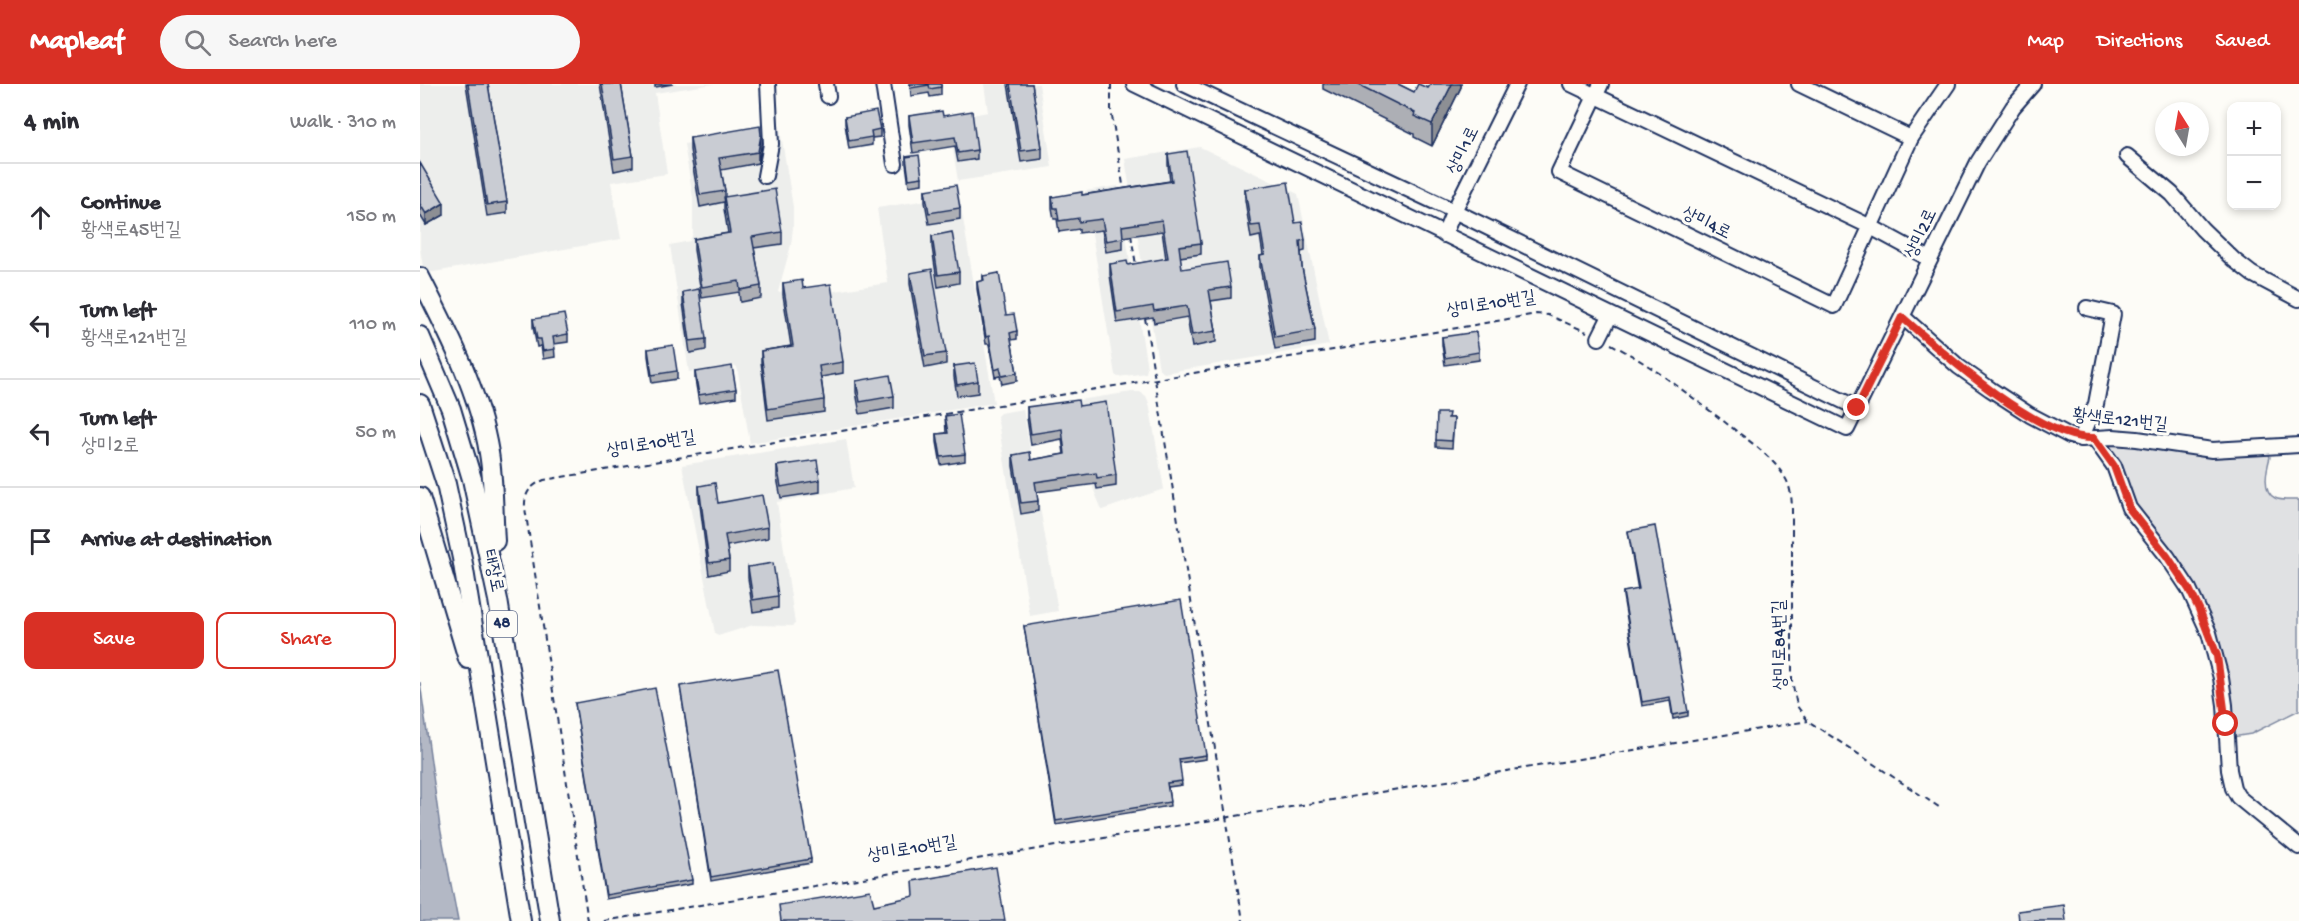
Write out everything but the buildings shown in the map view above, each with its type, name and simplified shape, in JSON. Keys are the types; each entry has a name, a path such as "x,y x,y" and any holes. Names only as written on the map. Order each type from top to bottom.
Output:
{"main road":[{"path":"420,277 452,339 473,394 489,454 498,600"},
{"name":"태장로","path":"420,336 451,409 469,469 498,600 550,921"},
{"name":"태장로","path":"420,404 446,484 459,548 521,921"},
{"path":"420,497 489,724"}],"street":[{"path":"765,176 771,144 768,84"},
{"path":"883,84 895,164"},
{"path":"1134,84 1610,316 1599,338"},
{"path":"1184,84 1454,211 1857,408"},
{"name":"상미1로","path":"1444,236 1454,211 1517,84"},
{"path":"1571,84 1598,90 1930,259"},
{"path":"1799,84 1911,138"},
{"name":"상미4로","path":"1598,90 1559,172 1834,306 1911,138 1948,84"},
{"name":"상미2로","path":"1610,316 1847,429 1978,162 2013,107 2033,84"},
{"path":"2127,156 2172,194 2202,229 2234,260 2252,274 2299,299"},
{"path":"2087,308 2113,314 2088,439 2114,466 2129,508 2167,556 2189,589 2209,633 2221,678 2225,705 2227,754 2233,788 2238,797 2299,847"},
{"name":"황색로121번길","path":"1902,317 1959,367 2060,433 2088,439 2113,437 2137,439 2212,450 2299,445"}],"path":[{"path":"1111,84 1111,110 1124,192"},
{"path":"1129,227 1137,274"},
{"path":"1143,309 1243,921"},
{"name":"상미로10번길","path":"588,921 524,498 528,490 544,480 1541,313 1632,355 1695,399 1756,446 1785,477"},
{"name":"상미로84번길","path":"1785,477 1791,499 1793,524 1792,687 1797,706 1808,721 1942,809"},
{"name":"상미로10번길","path":"604,921 1808,721"}],"shaded area":[{"path":"420,84 714,84 655,93 667,174 611,182 621,239 427,272 423,268 420,248"},
{"path":"984,84 1039,84 1052,167 958,181 948,119 988,112"},
{"path":"780,128 793,207 793,227 791,245 778,292 807,288 808,295 888,283 877,208 959,195 994,403 750,443 737,367 733,365 689,372 670,245 690,241 693,233 693,198 684,144"},
{"path":"1200,147 1298,194 1329,345 1164,373 1159,369 1125,159"},
{"path":"1118,186 1147,368 1146,373 1118,377 1115,375 1085,191"},
{"path":"1140,392 1146,396 1149,403 1164,489 1102,510 1093,488 1079,400"},
{"path":"1023,409 1058,611 1030,616 997,416 1000,413"},
{"path":"846,439 854,488 777,502 795,624 792,626 753,625 718,636 715,633 682,465"},
{"path":"2108,444 2268,453 2270,457 2266,485 2271,495 2280,500 2299,500 2299,710 2251,734 2233,737 2222,658 2132,499 2117,459"},
{"path":"420,682 440,827 458,921 420,921"}],"route":[{"path":"1857,408 1902,317 1959,367 2030,416 2060,433 2082,439 2094,438 2114,466 2129,508 2167,556 2199,609 2217,656 2226,724"}]}
